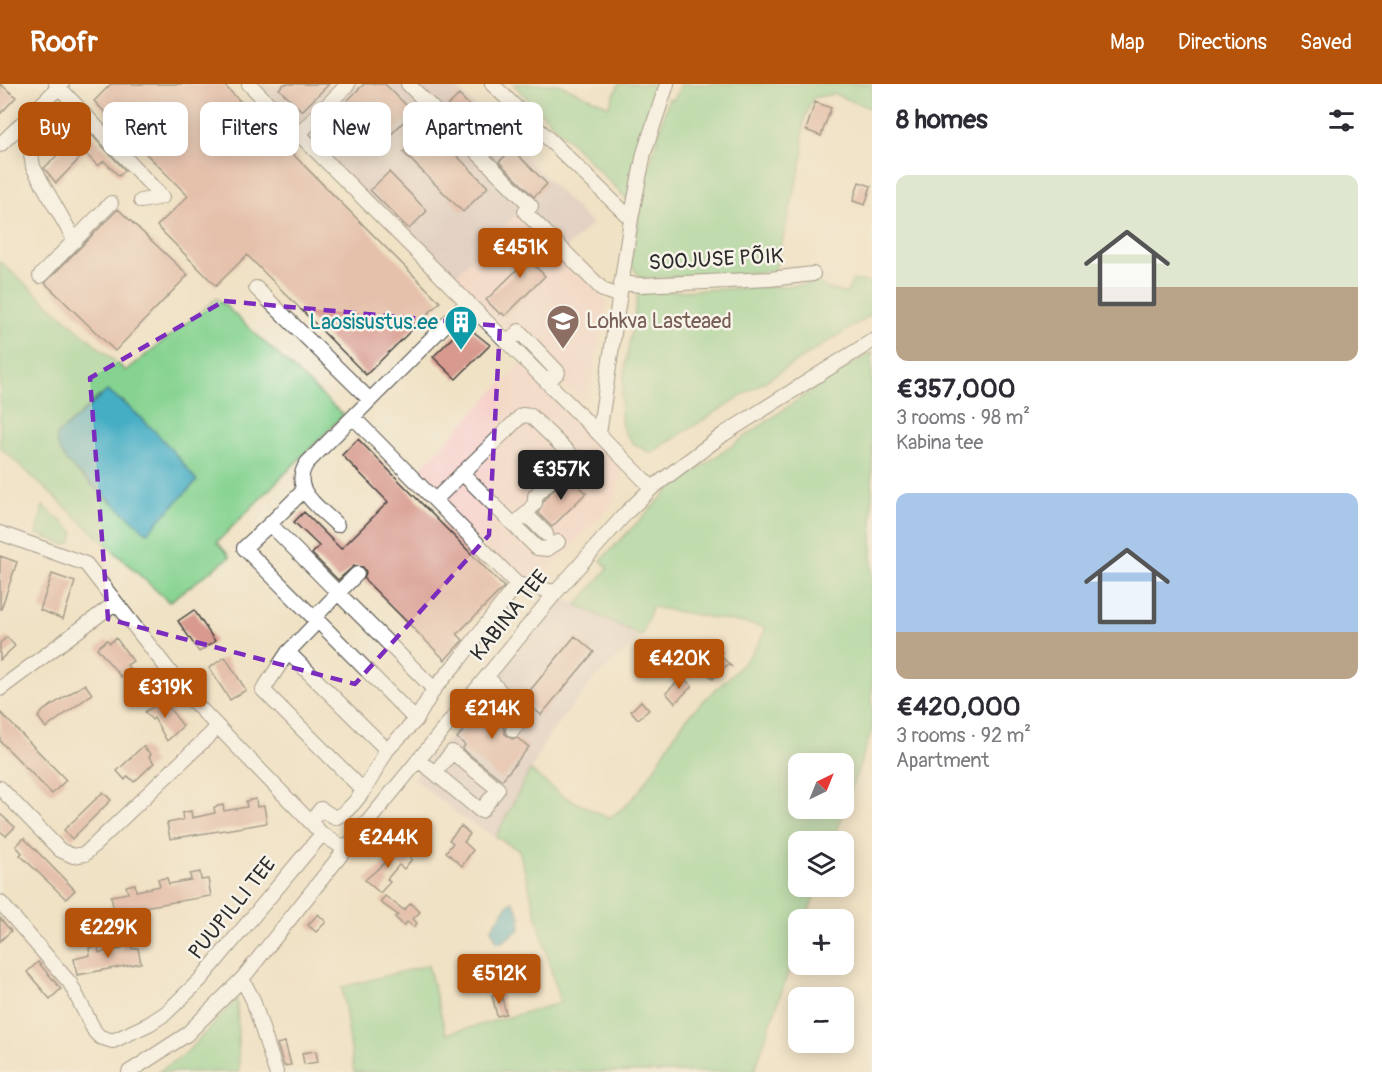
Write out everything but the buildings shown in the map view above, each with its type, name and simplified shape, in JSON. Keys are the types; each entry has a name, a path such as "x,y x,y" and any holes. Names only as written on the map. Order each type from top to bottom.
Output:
{"street":[{"path":"249,84 267,102"},
{"path":"348,84 299,134 652,488"},
{"path":"408,84 531,206 525,212 603,290 620,289"},
{"path":"492,84 631,219"},
{"path":"599,435 631,219 644,153 667,84"},
{"path":"43,102 59,85 162,197 141,201"},
{"path":"0,145 18,128"},
{"path":"31,156 33,166 75,241"},
{"path":"40,276 111,203"},
{"name":"SOOJUSE PÕIK","path":"620,289 641,285 759,280 813,274"},
{"path":"255,288 370,400"},
{"path":"337,525 304,490 299,474 468,302"},
{"name":"KABINA TEE","path":"129,1072 186,1035 242,980 366,823 612,527 652,488 724,434 872,341"},
{"path":"435,500 522,415 531,416 574,458 585,459"},
{"path":"353,417 517,584 556,592"},
{"path":"514,525 535,503 535,496 559,472"},
{"path":"462,473 541,550 558,542"},
{"path":"304,490 244,549 416,720"},
{"path":"525,514 546,534"},
{"path":"270,524 434,689"},
{"path":"0,534 86,564 191,699 322,834 339,844 348,846"},
{"path":"357,574 288,652 263,690 363,790"},
{"path":"310,822 321,809 335,818 345,814 363,790 387,750 416,720 434,689 517,584"},
{"path":"0,689 116,603"},
{"path":"288,652 387,750"},
{"path":"487,676 519,714 520,720 513,730"},
{"path":"0,788 60,850 73,856 85,854 218,727"},
{"path":"418,760 481,811 498,789 452,752 435,773"},
{"path":"366,823 382,838"},
{"name":"PUUPILLI TEE","path":"0,902 70,983 95,1032 100,1037 112,1041 149,1024 185,996 322,834"},
{"path":"242,980 253,1000 276,1072"}],"highlighted area":[{"path":"224,301 500,326 489,535 355,684 108,619 90,378"}],"shaded area":[{"path":"258,84 453,84 471,102 403,102 403,156 524,156 592,224 560,254 518,212 451,280 328,156 391,156 391,102 311,102 311,134 299,123 299,102 277,102"},
{"name":"Lohkva Lasteaed","path":"518,212 607,302 589,398 580,402 453,277"},
{"path":"521,363 624,470 611,506 528,591 414,475"},
{"path":"562,597 642,636 593,680 548,736 496,837 461,817 413,778 437,749 453,736 484,691"}],"green space":[{"path":"513,84 559,84 609,106 619,84 659,84 640,139 627,199 543,114 543,102 531,102"},
{"path":"681,84 872,84 872,109 834,94 813,98 804,124 802,137 804,151 775,271 715,276 640,278 631,263 645,180 669,98 674,100"},
{"path":"0,262 126,371 217,298 343,415 217,542 230,557 169,602 0,447","holes":["99,396 123,401 183,463 111,502 70,465 56,437"]},
{"path":"853,280 872,283 872,314 651,453 637,446 627,436 622,426 621,400 638,293 803,285 818,282 826,288 846,294"},
{"path":"872,352 872,730 854,781 854,753 788,753 788,819 841,819 837,831 788,831 788,897 814,897 810,909 788,909 788,973 754,1072 354,1072 342,987 428,965 446,1034 560,1003 519,850 496,837 530,770 561,795 608,818 633,799 678,729 698,706 742,664 760,641 766,627 652,607 642,636 577,605 608,568 601,560 671,488 825,381"},
{"path":"43,506 74,532 72,542 66,545 37,534"},
{"path":"237,999 239,1072 158,1072 185,1054"}],"water":[{"path":"107,391 133,410 167,444 197,481 147,533 67,462 58,447 56,436"},
{"path":"513,901 520,916 520,929 502,942 497,942 491,929 509,903"}],"place":[{"name":"Lohkva Lasteaed","path":"563,350"},
{"name":"Laosisustus.ee","path":"461,351"}]}
